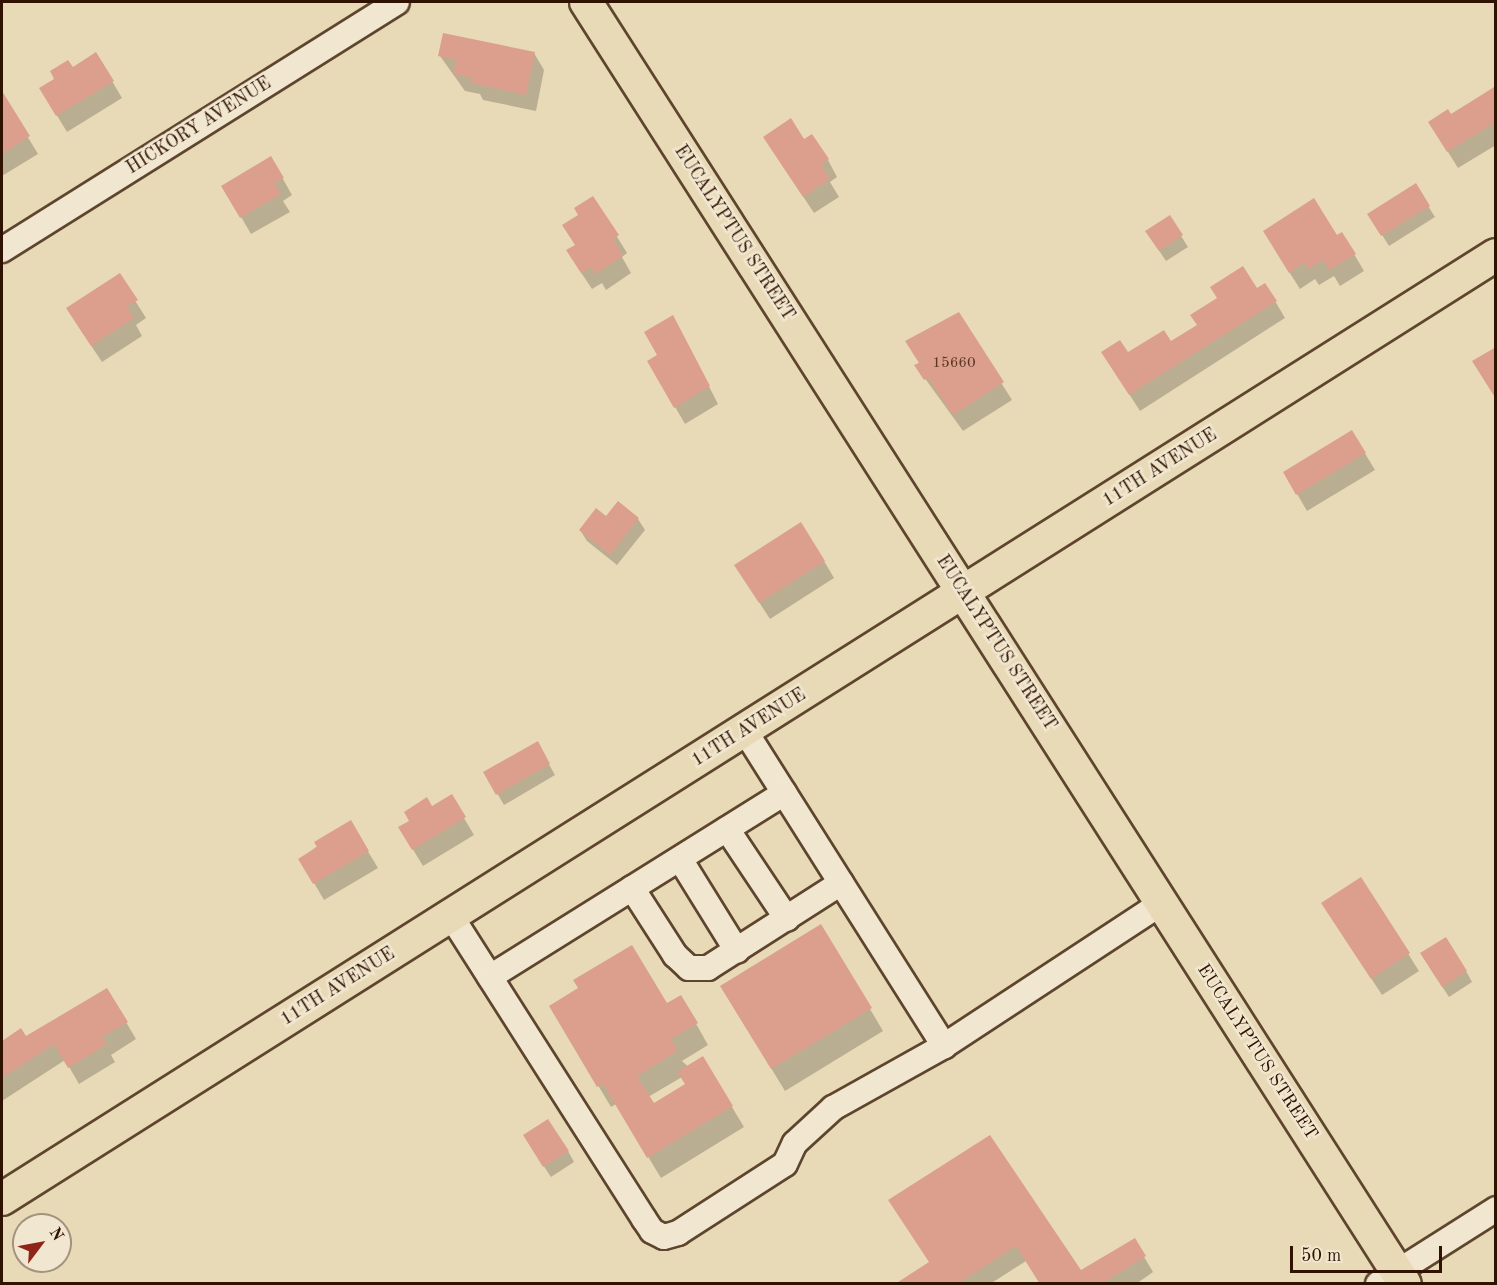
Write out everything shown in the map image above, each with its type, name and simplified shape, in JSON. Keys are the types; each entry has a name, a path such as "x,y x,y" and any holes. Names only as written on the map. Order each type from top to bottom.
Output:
{"main road":[{"name":"EUCALYPTUS STREET","path":"586,2 1162,903 1393,1280"},
{"name":"11TH AVENUE","path":"2,1199 1496,255"}],"street":[{"name":"HICKORY AVENUE","path":"2,250 397,2"},
{"path":"745,731 944,1046"},
{"path":"490,977 784,793"},
{"path":"727,829 787,919"},
{"path":"680,859 737,951"},
{"path":"632,888 675,955 689,968 708,968 841,883"},
{"path":"451,916 644,1219 652,1231 664,1237 678,1233 785,1164 795,1143 833,1108 944,1046 1162,903"},
{"path":"1393,1280 1496,1209"}],"building":[{"path":"443,33 535,52 526,95 471,83 472,78 453,74 456,60 438,56"},
{"path":"96,52 114,81 56,116 39,88 54,79 50,71 68,60 73,67"},
{"path":"1496,86 1496,122 1447,152 1428,122 1448,109 1451,114"},
{"path":"2,91 30,136 2,154"},
{"path":"791,118 804,139 812,134 829,159 821,165 830,179 803,197 763,137"},
{"path":"271,156 284,178 274,183 281,194 240,218 221,186"},
{"path":"1416,183 1430,206 1381,236 1367,214"},
{"path":"593,196 619,235 613,239 623,256 595,274 591,267 581,273 566,250 575,245 562,225 578,215 574,208"},
{"path":"1314,198 1337,235 1342,232 1356,254 1329,270 1323,260 1308,269 1304,263 1289,273 1263,231"},
{"path":"1170,215 1183,235 1159,251 1145,231"},
{"path":"1243,266 1257,288 1265,283 1277,301 1129,395 1101,352 1120,340 1128,352 1164,330 1171,341 1197,325 1190,315 1217,298 1210,287"},
{"path":"120,273 138,300 127,307 134,318 91,346 66,308"},
{"path":"959,312 1004,382 953,415 928,378 924,380 914,365 919,363 905,341"},
{"path":"673,315 710,386 674,408 647,361 657,355 644,332"},
{"path":"1496,347 1496,399 1472,361"},
{"path":"1352,430 1366,453 1296,495 1283,472"},
{"path":"618,501 639,518 610,555 579,530 596,508 606,516"},
{"path":"801,522 825,561 759,603 734,565"},
{"path":"538,741 550,764 496,795 483,772"},
{"path":"452,794 466,817 412,850 398,827 409,821 404,812 427,797 432,806"},
{"path":"351,820 369,851 313,884 298,859 317,847 314,842"},
{"path":"1361,877 1410,953 1371,979 1321,903"},
{"path":"821,924 872,1008 771,1069 720,986"},
{"path":"1446,937 1467,971 1442,987 1420,953"},
{"path":"632,945 667,1003 681,995 698,1023 671,1039 678,1051 637,1076 654,1103 685,1084 677,1072 703,1056 733,1106 647,1158 603,1084 597,1087 549,1006 578,988 573,980"},
{"path":"107,988 128,1022 102,1037 107,1044 68,1068 54,1044 2,1078 2,1041 21,1028 26,1036"},
{"path":"548,1119 569,1151 543,1167 523,1135"},
{"path":"990,1135 1081,1270 1135,1238 1146,1256 1101,1284 1040,1284 1016,1246 957,1284 895,1284 929,1262 888,1200"}]}
